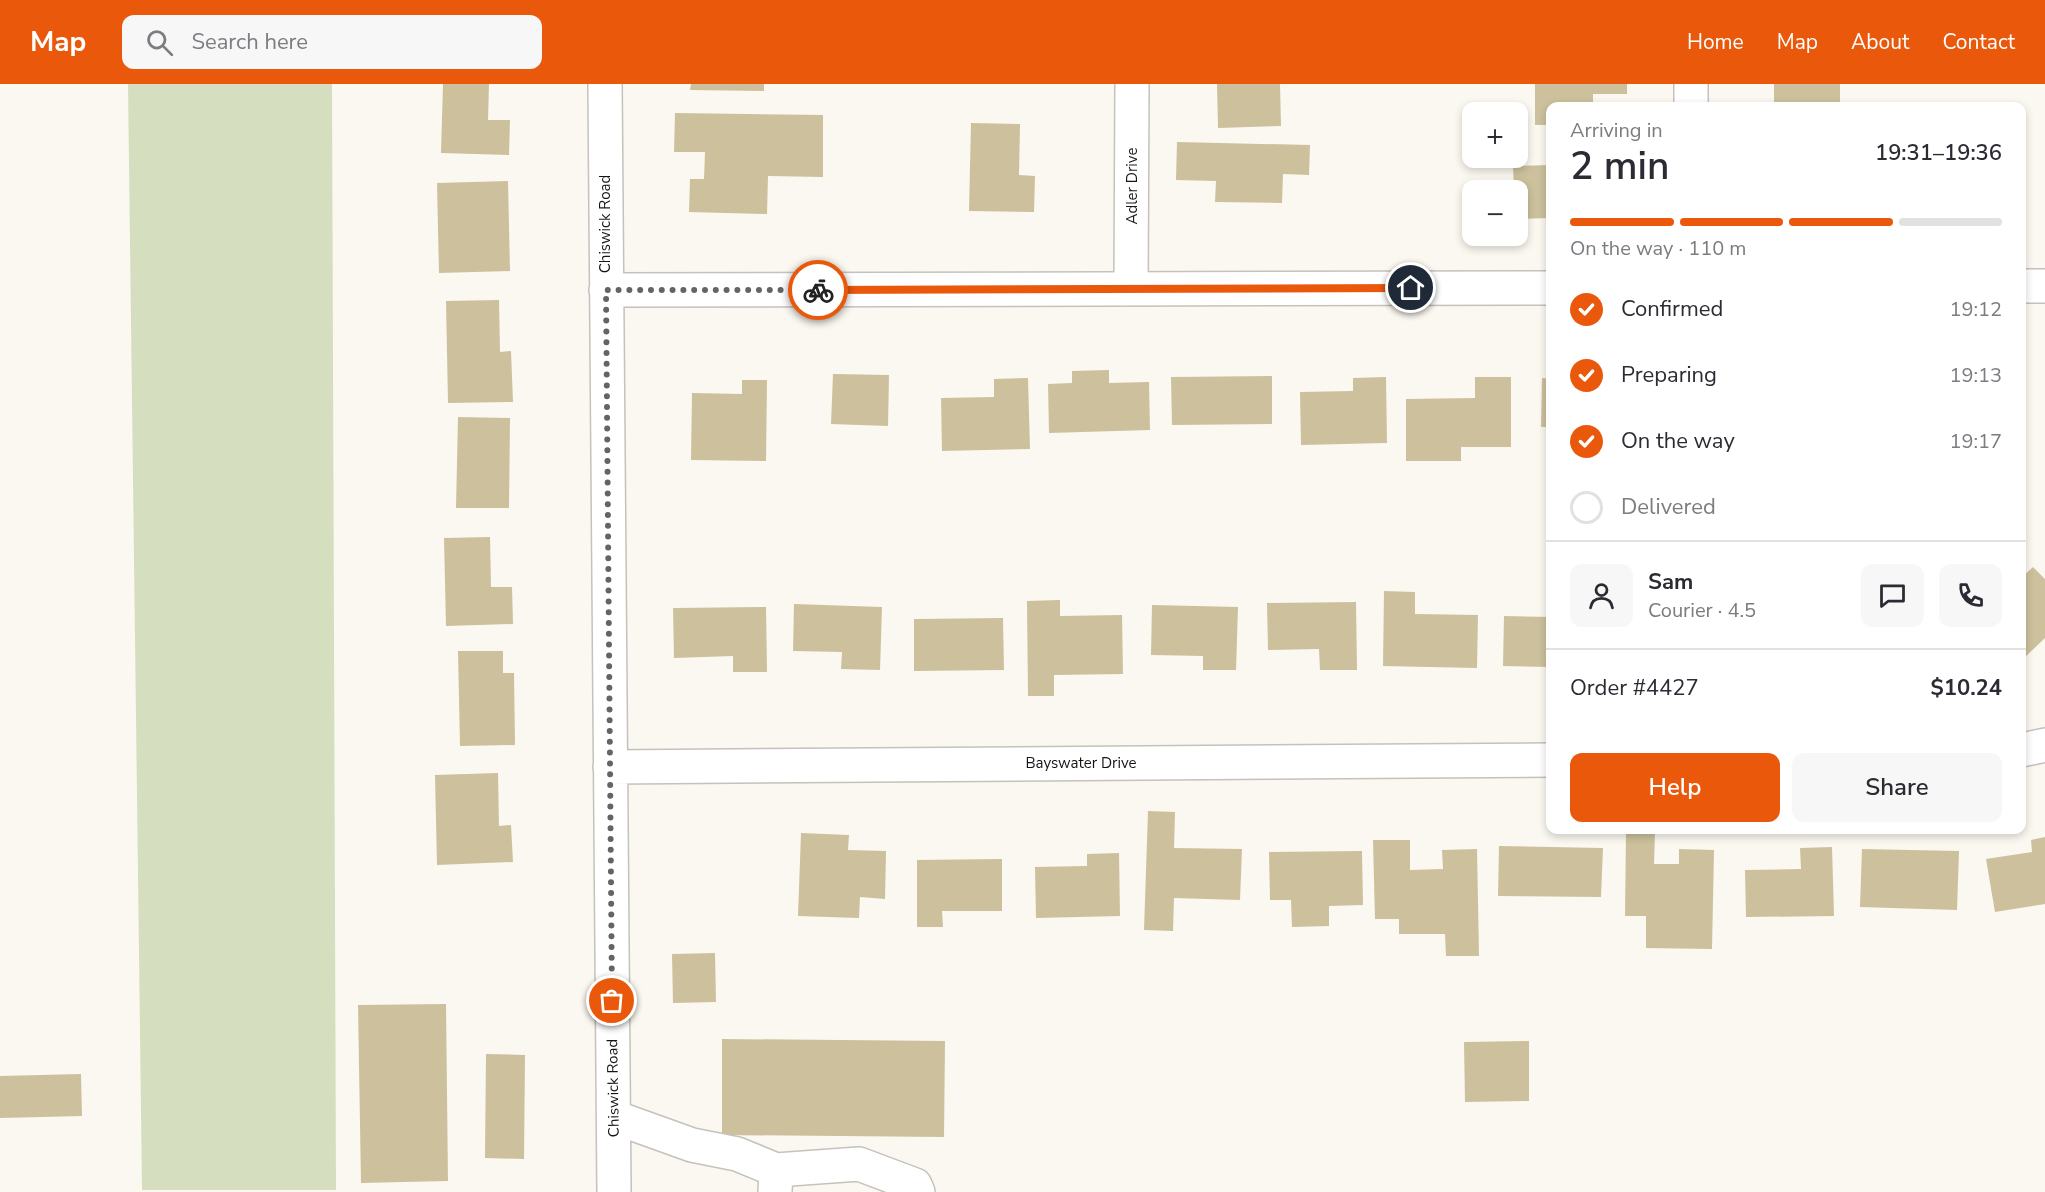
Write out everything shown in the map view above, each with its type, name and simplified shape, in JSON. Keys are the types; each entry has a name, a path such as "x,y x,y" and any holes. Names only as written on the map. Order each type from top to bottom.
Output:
{"street":[{"name":"Chiswick Road","path":"605,84 614,1192"},
{"name":"Adler Drive","path":"1131,289 1132,84"},
{"path":"1691,84 1691,102"},
{"path":"2026,286 2045,286"},
{"path":"606,290 1546,288"},
{"path":"2026,749 2045,745"},
{"name":"Bayswater Drive","path":"610,767 1546,760"},
{"path":"614,1118 692,1145 737,1154 776,1181 859,1164 915,1185 918,1192"}],"green space":[{"path":"128,84 332,84 336,1190 142,1190"}],"building":[{"path":"443,84 489,84 488,120 510,120 509,155 441,153"},
{"path":"691,84 764,84 764,91 690,90"},
{"path":"1217,84 1280,84 1281,126 1218,128"},
{"path":"1535,84 1627,84 1627,94 1593,94 1593,102 1546,102 1546,125 1535,125"},
{"path":"1774,84 1840,84 1840,102 1774,102"},
{"path":"675,113 823,115 823,177 768,176 767,214 689,212 690,179 704,179 705,152 674,152"},
{"path":"971,123 1020,124 1019,175 1035,176 1034,212 969,211"},
{"path":"1177,142 1310,145 1309,175 1283,174 1282,203 1215,202 1216,181 1176,180"},
{"path":"1546,165 1546,218 1528,219 1528,180 1514,180 1513,168"},
{"path":"508,181 510,271 439,273 437,183"},
{"path":"499,300 500,352 511,351 513,402 448,403 446,301"},
{"path":"1109,370 1109,383 1149,382 1150,430 1049,433 1048,384 1072,383 1072,371"},
{"path":"833,374 889,375 888,426 831,424"},
{"path":"1272,376 1272,424 1172,425 1171,377"},
{"path":"1386,377 1387,443 1301,445 1300,392 1353,391 1353,378"},
{"path":"1475,377 1511,377 1511,447 1461,447 1461,461 1406,461 1406,399 1475,398"},
{"path":"1028,378 1030,449 942,451 941,398 994,397 994,379"},
{"path":"1542,378 1546,378 1546,427 1541,427"},
{"path":"742,380 767,380 766,461 691,460 692,393 742,394"},
{"path":"458,417 510,418 509,508 456,508"},
{"path":"490,537 491,587 512,587 513,624 446,626 444,538"},
{"path":"2033,567 2045,579 2045,638 2026,656 2026,573"},
{"path":"1384,591 1415,592 1415,614 1478,615 1477,668 1383,666"},
{"path":"1060,600 1060,616 1122,615 1123,674 1054,675 1054,696 1028,696 1027,601"},
{"path":"1356,602 1357,670 1320,670 1319,649 1268,650 1267,603"},
{"path":"794,604 882,607 880,670 841,669 842,652 793,651"},
{"path":"1152,605 1238,607 1236,670 1203,670 1203,656 1151,655"},
{"path":"766,607 767,672 733,672 733,656 674,658 673,608"},
{"path":"1504,616 1546,617 1546,667 1503,666"},
{"path":"1003,618 1004,670 914,671 914,619"},
{"path":"458,651 503,651 503,673 514,673 515,745 460,746"},
{"path":"498,773 499,826 511,825 513,862 437,865 435,775"},
{"path":"1148,811 1175,812 1174,848 1242,849 1240,900 1174,898 1173,931 1144,930"},
{"path":"801,833 849,835 848,850 886,851 885,899 860,897 859,918 798,916"},
{"path":"1626,834 1655,834 1654,864 1679,864 1679,849 1714,850 1712,949 1646,948 1646,916 1625,916"},
{"path":"2045,837 2045,904 1995,912 1986,859 2032,852 2031,840"},
{"path":"1373,840 1410,840 1410,870 1443,869 1442,850 1477,849 1479,956 1446,956 1445,934 1399,934 1399,919 1375,919"},
{"path":"1499,846 1603,848 1601,897 1498,896"},
{"path":"1832,847 1834,916 1746,917 1745,870 1801,869 1800,848"},
{"path":"1862,849 1959,851 1957,910 1860,907"},
{"path":"1362,851 1363,905 1329,906 1329,926 1292,927 1291,900 1270,900 1269,852"},
{"path":"1119,853 1120,916 1036,918 1035,867 1087,866 1087,854"},
{"path":"1002,859 1002,911 942,911 943,927 917,927 917,860"},
{"path":"715,953 716,1002 673,1003 672,954"},
{"path":"446,1004 448,1181 361,1183 358,1005"},
{"path":"722,1039 945,1041 944,1137 722,1135"},
{"path":"1529,1041 1529,1101 1465,1102 1464,1042"},
{"path":"486,1054 525,1055 524,1159 485,1158"},
{"path":"81,1074 82,1116 0,1118 0,1076"}],"way so far":[{"path":"612,1001 606,290 818,290"}],"route":[{"path":"818,290 1411,288"}]}
